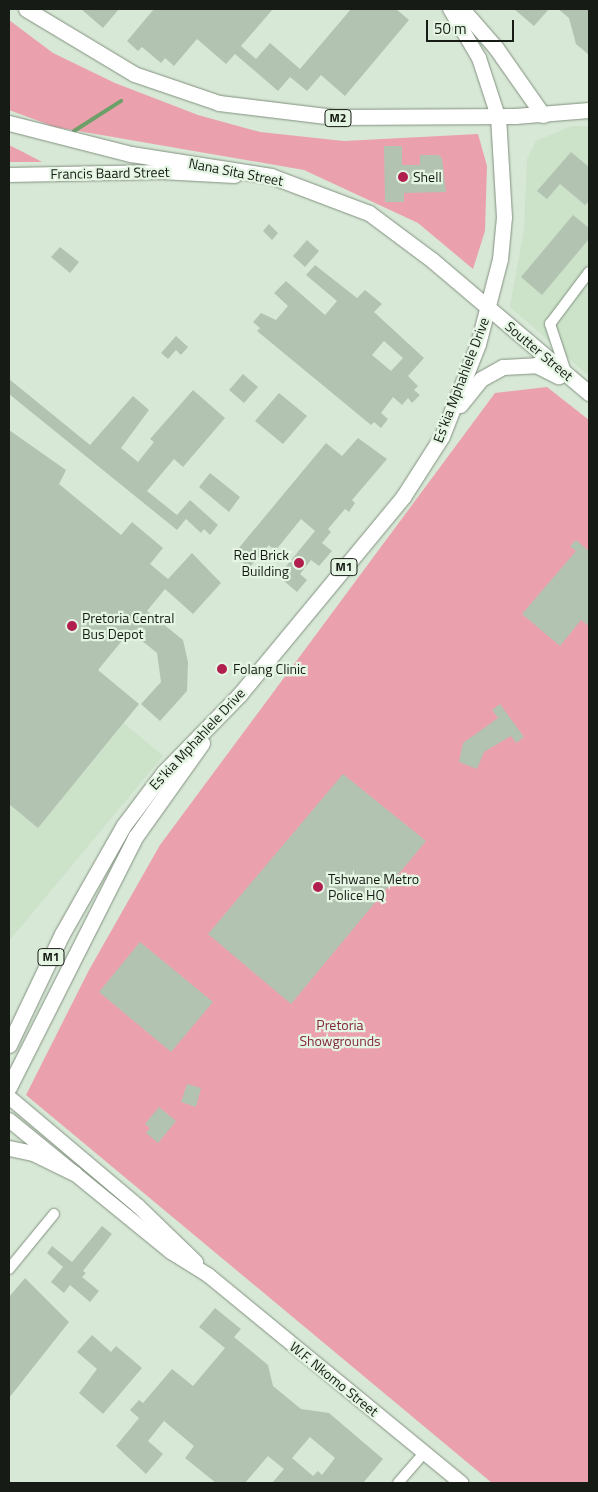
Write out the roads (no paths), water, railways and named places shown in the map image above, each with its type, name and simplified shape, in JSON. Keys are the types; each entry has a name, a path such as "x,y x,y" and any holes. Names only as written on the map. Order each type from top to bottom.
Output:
{"main road":[{"name":"M2","path":"26,9 134,74 219,103 334,118 498,116 589,110"},
{"path":"450,9 479,58 498,116"},
{"path":"462,9 496,48 543,114"},
{"name":"Es'kia Mphahlele Drive","path":"9,1045 62,934 124,825 181,753 240,694 403,497 442,436 488,310 504,217 498,116"},
{"name":"Nana Sita Street","path":"9,124 131,154 271,176 369,213 432,260 488,310"},
{"name":"Francis Baard Street","path":"9,175 161,172 271,176"},
{"name":"Soutter Street","path":"488,310 589,394"},
{"path":"442,436 473,387 502,367 526,363 543,367 589,394"},
{"name":"M1","path":"9,1086 138,832 240,694"},
{"path":"9,1023 23,1014"},
{"name":"W.F. Nkomo Street","path":"9,1097 138,1206 208,1275 461,1483"},
{"name":"W.F. Nkomo Street","path":"9,1120 171,1252 208,1275"},
{"path":"9,1148 33,1153 74,1173"}],"street":[{"path":"567,375 550,324 589,272"},
{"path":"9,1269 54,1214"},
{"path":"398,1483 424,1453"}],"waterway":[{"path":"74,131 121,101"}],"place":[{"name":"Shell","path":"403,177"},
{"name":"Red Brick Building","path":"299,563"},
{"name":"Pretoria Central Bus Depot","path":"72,626"},
{"name":"Folang Clinic","path":"222,669"},
{"name":"Tshwane Metro Police HQ","path":"318,887"}],"park label":[{"name":"Pretoria Showgrounds","path":"340,1034"}]}
